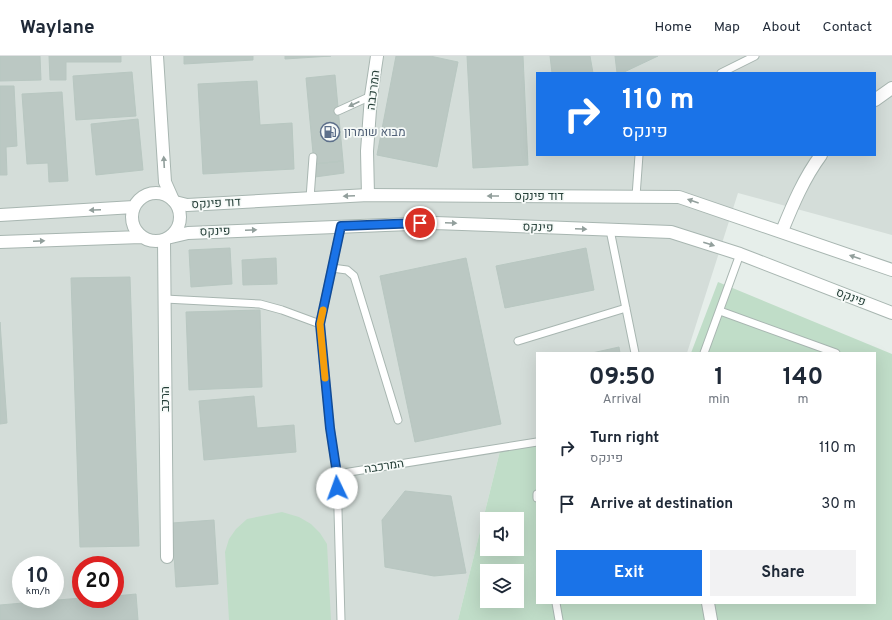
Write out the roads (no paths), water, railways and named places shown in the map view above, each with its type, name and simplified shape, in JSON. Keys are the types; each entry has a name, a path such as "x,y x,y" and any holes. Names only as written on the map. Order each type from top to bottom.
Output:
{"street":[{"path":"158,56 165,182 179,208 180,223 177,231 168,239 156,242 148,241 135,231 132,224 134,207 137,201 143,196 150,193 164,194 174,201"},
{"name":"המרכבה","path":"368,195 367,151 371,96 377,56"},
{"path":"876,99 892,88"},
{"path":"782,231 798,192 820,156"},
{"name":"דוד פינקס","path":"174,201 187,205 368,195 679,197 782,231 892,270"},
{"path":"0,215 134,207"},
{"name":"פינקס","path":"168,239 188,232 435,223 671,232 740,254 892,312"},
{"path":"0,242 141,237"},
{"name":"הרכב","path":"167,557 165,299 168,239"},
{"path":"708,604 711,620"}],"lane":[{"path":"723,72 755,56"},
{"path":"338,111 371,96"},
{"path":"636,196 639,156"},
{"path":"310,198 313,157"},
{"path":"341,226 320,324 330,428 337,474 341,620"},
{"path":"610,230 635,352"},
{"path":"704,352 740,254"},
{"path":"332,268 347,270 354,276 398,420"},
{"path":"165,299 260,304 282,310 320,324"},
{"path":"518,341 626,308"},
{"path":"720,311 833,352"},
{"name":"המרכבה","path":"337,474 536,442"},
{"path":"556,604 559,620"}],"place":[{"name":"מבוא שומרון","path":"330,132"}]}
